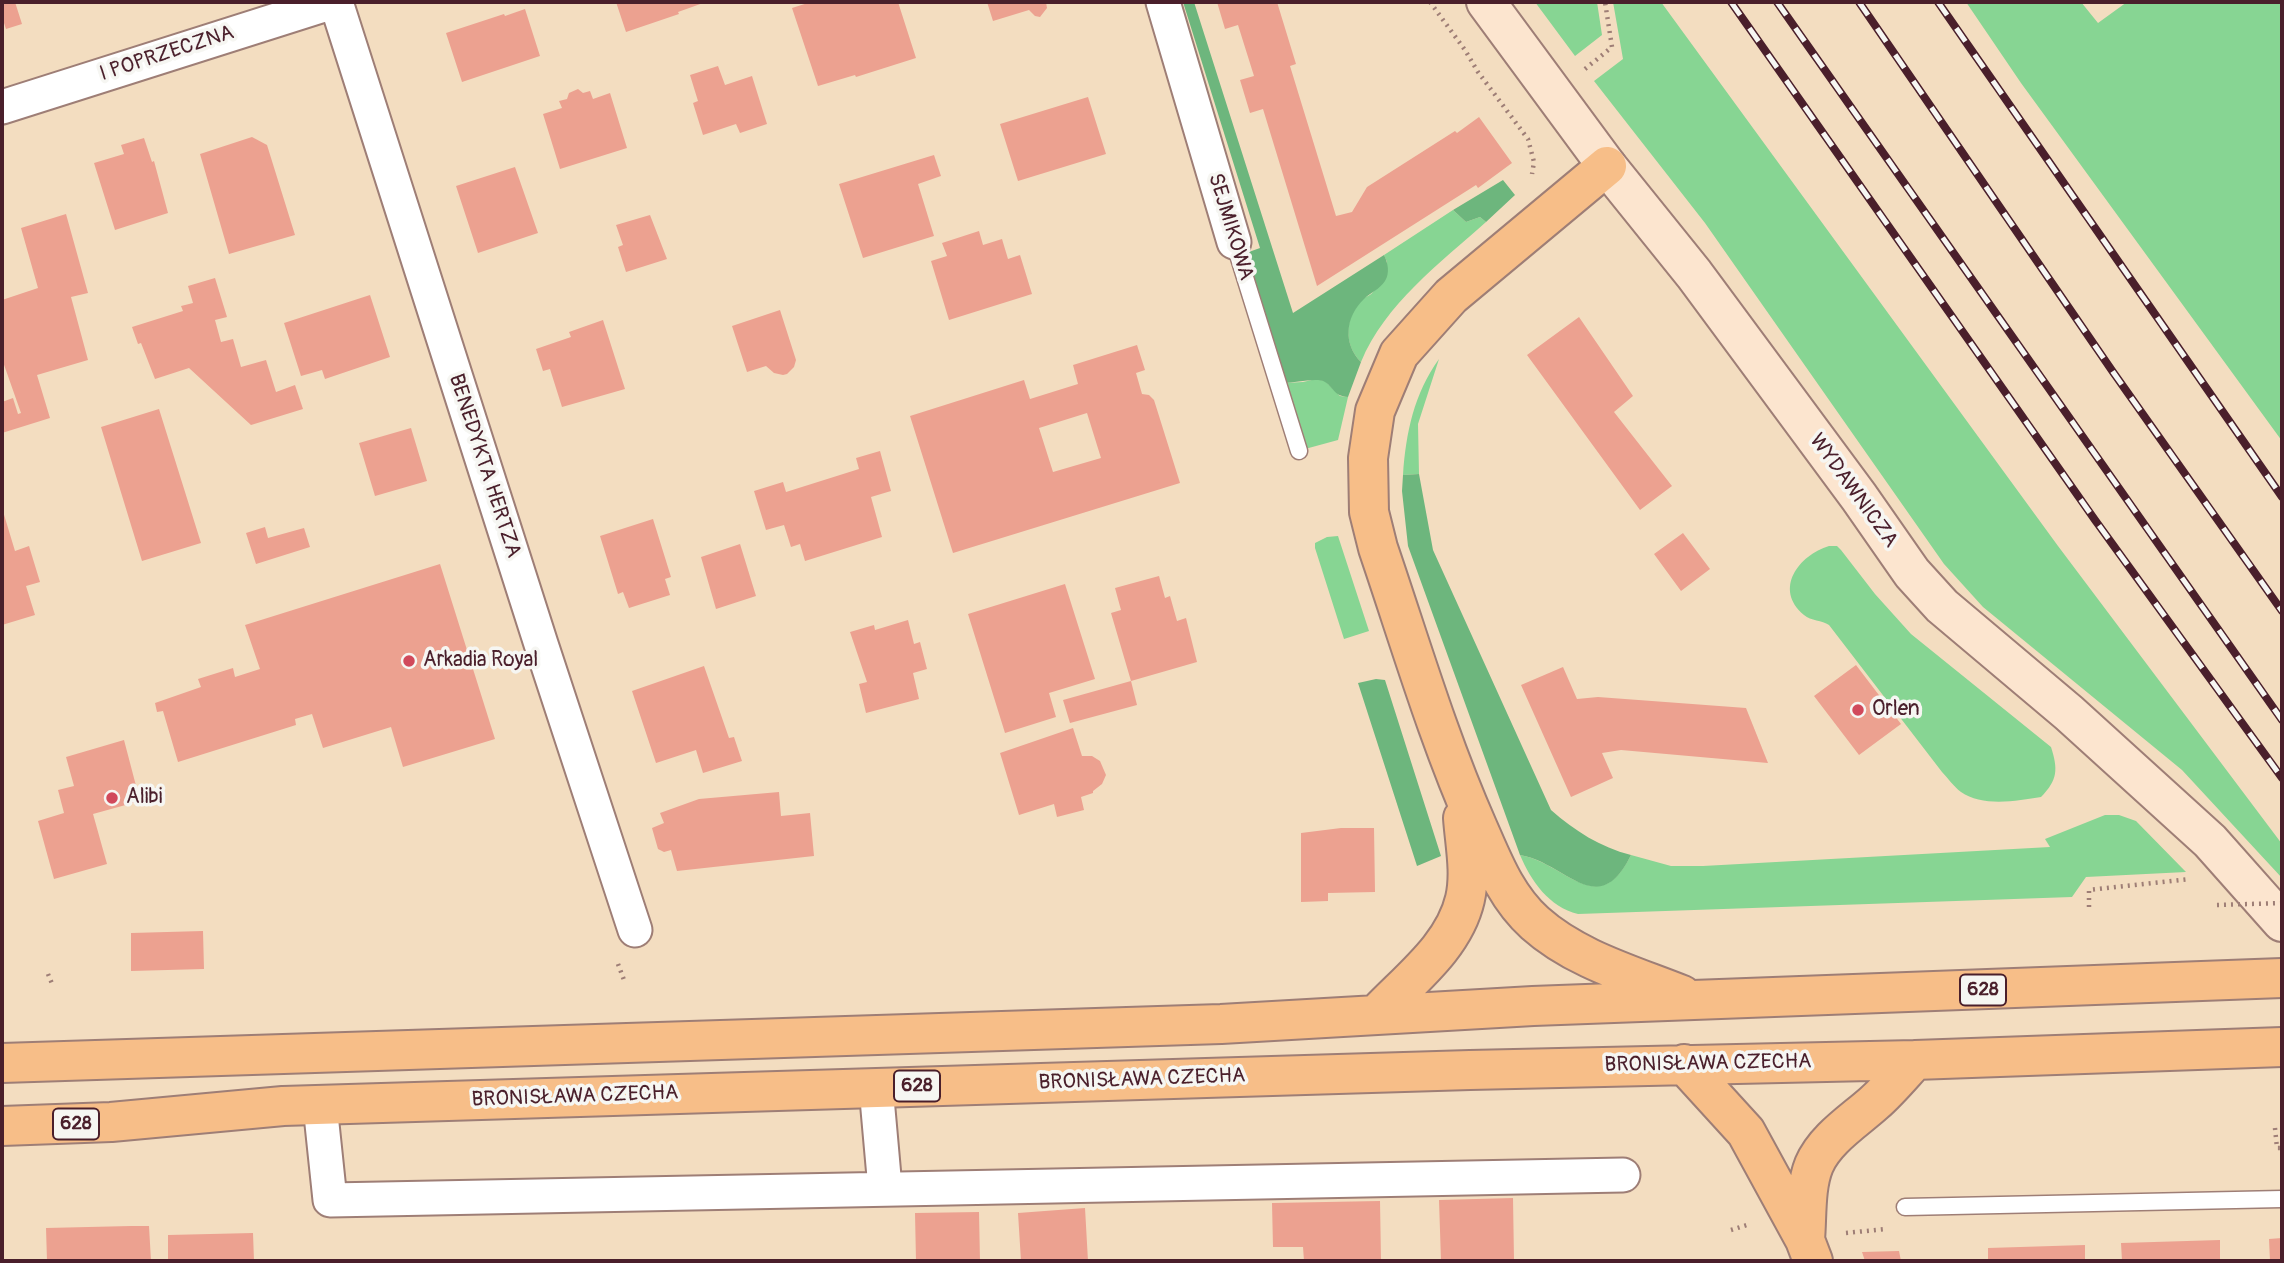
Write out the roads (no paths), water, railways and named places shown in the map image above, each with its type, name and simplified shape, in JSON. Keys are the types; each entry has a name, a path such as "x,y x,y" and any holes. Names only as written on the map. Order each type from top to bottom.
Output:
{"main road":[{"name":"WYDAWNICZA","path":"1486,2 1607,166 1694,274 1912,573 1942,607 2068,713 2210,841 2282,922"},
{"path":"1607,166 1451,296 1399,354 1375,411 1368,458 1372,524 1459,785 1502,881 1516,903 1535,923 1581,954 1697,1001"},
{"path":"1377,1014 1438,951 1455,924 1465,900 1468,870 1459,785"},
{"name":"628","path":"2,1063 1208,1024 1533,1006 2276,978"},
{"name":"BRONISŁAWA CZECHA","path":"2,1126 111,1122 248,1108 320,1105 1684,1064 1915,1060 2282,1046"},
{"path":"1819,1245 1810,1182 1820,1154 1855,1118 1875,1103 1915,1060"},
{"path":"1684,1064 1746,1132 1819,1245"}],"street":[{"name":"I POPRZECZNA","path":"2,107 334,2"},
{"name":"BENEDYKTA HERTZA","path":"334,2 635,930"},
{"name":"SEJMIKOWA","path":"1163,2 1234,242"},
{"path":"876,1087 885,1188"},
{"path":"320,1105 330,1199 1623,1175"}],"lane":[{"name":"SEJMIKOWA","path":"1234,242 1299,451"},
{"path":"1905,1208 2282,1199"}],"railway":[{"path":"1731,2 2095,520 2282,778"},
{"path":"1777,2 2282,720"},
{"path":"1859,2 2113,372 2282,611"},
{"path":"1938,2 2282,497"}],"place":[{"name":"Arkadia Royal","path":"409,661"},
{"name":"Orlen","path":"1858,710"},
{"name":"Alibi","path":"112,798"}]}
